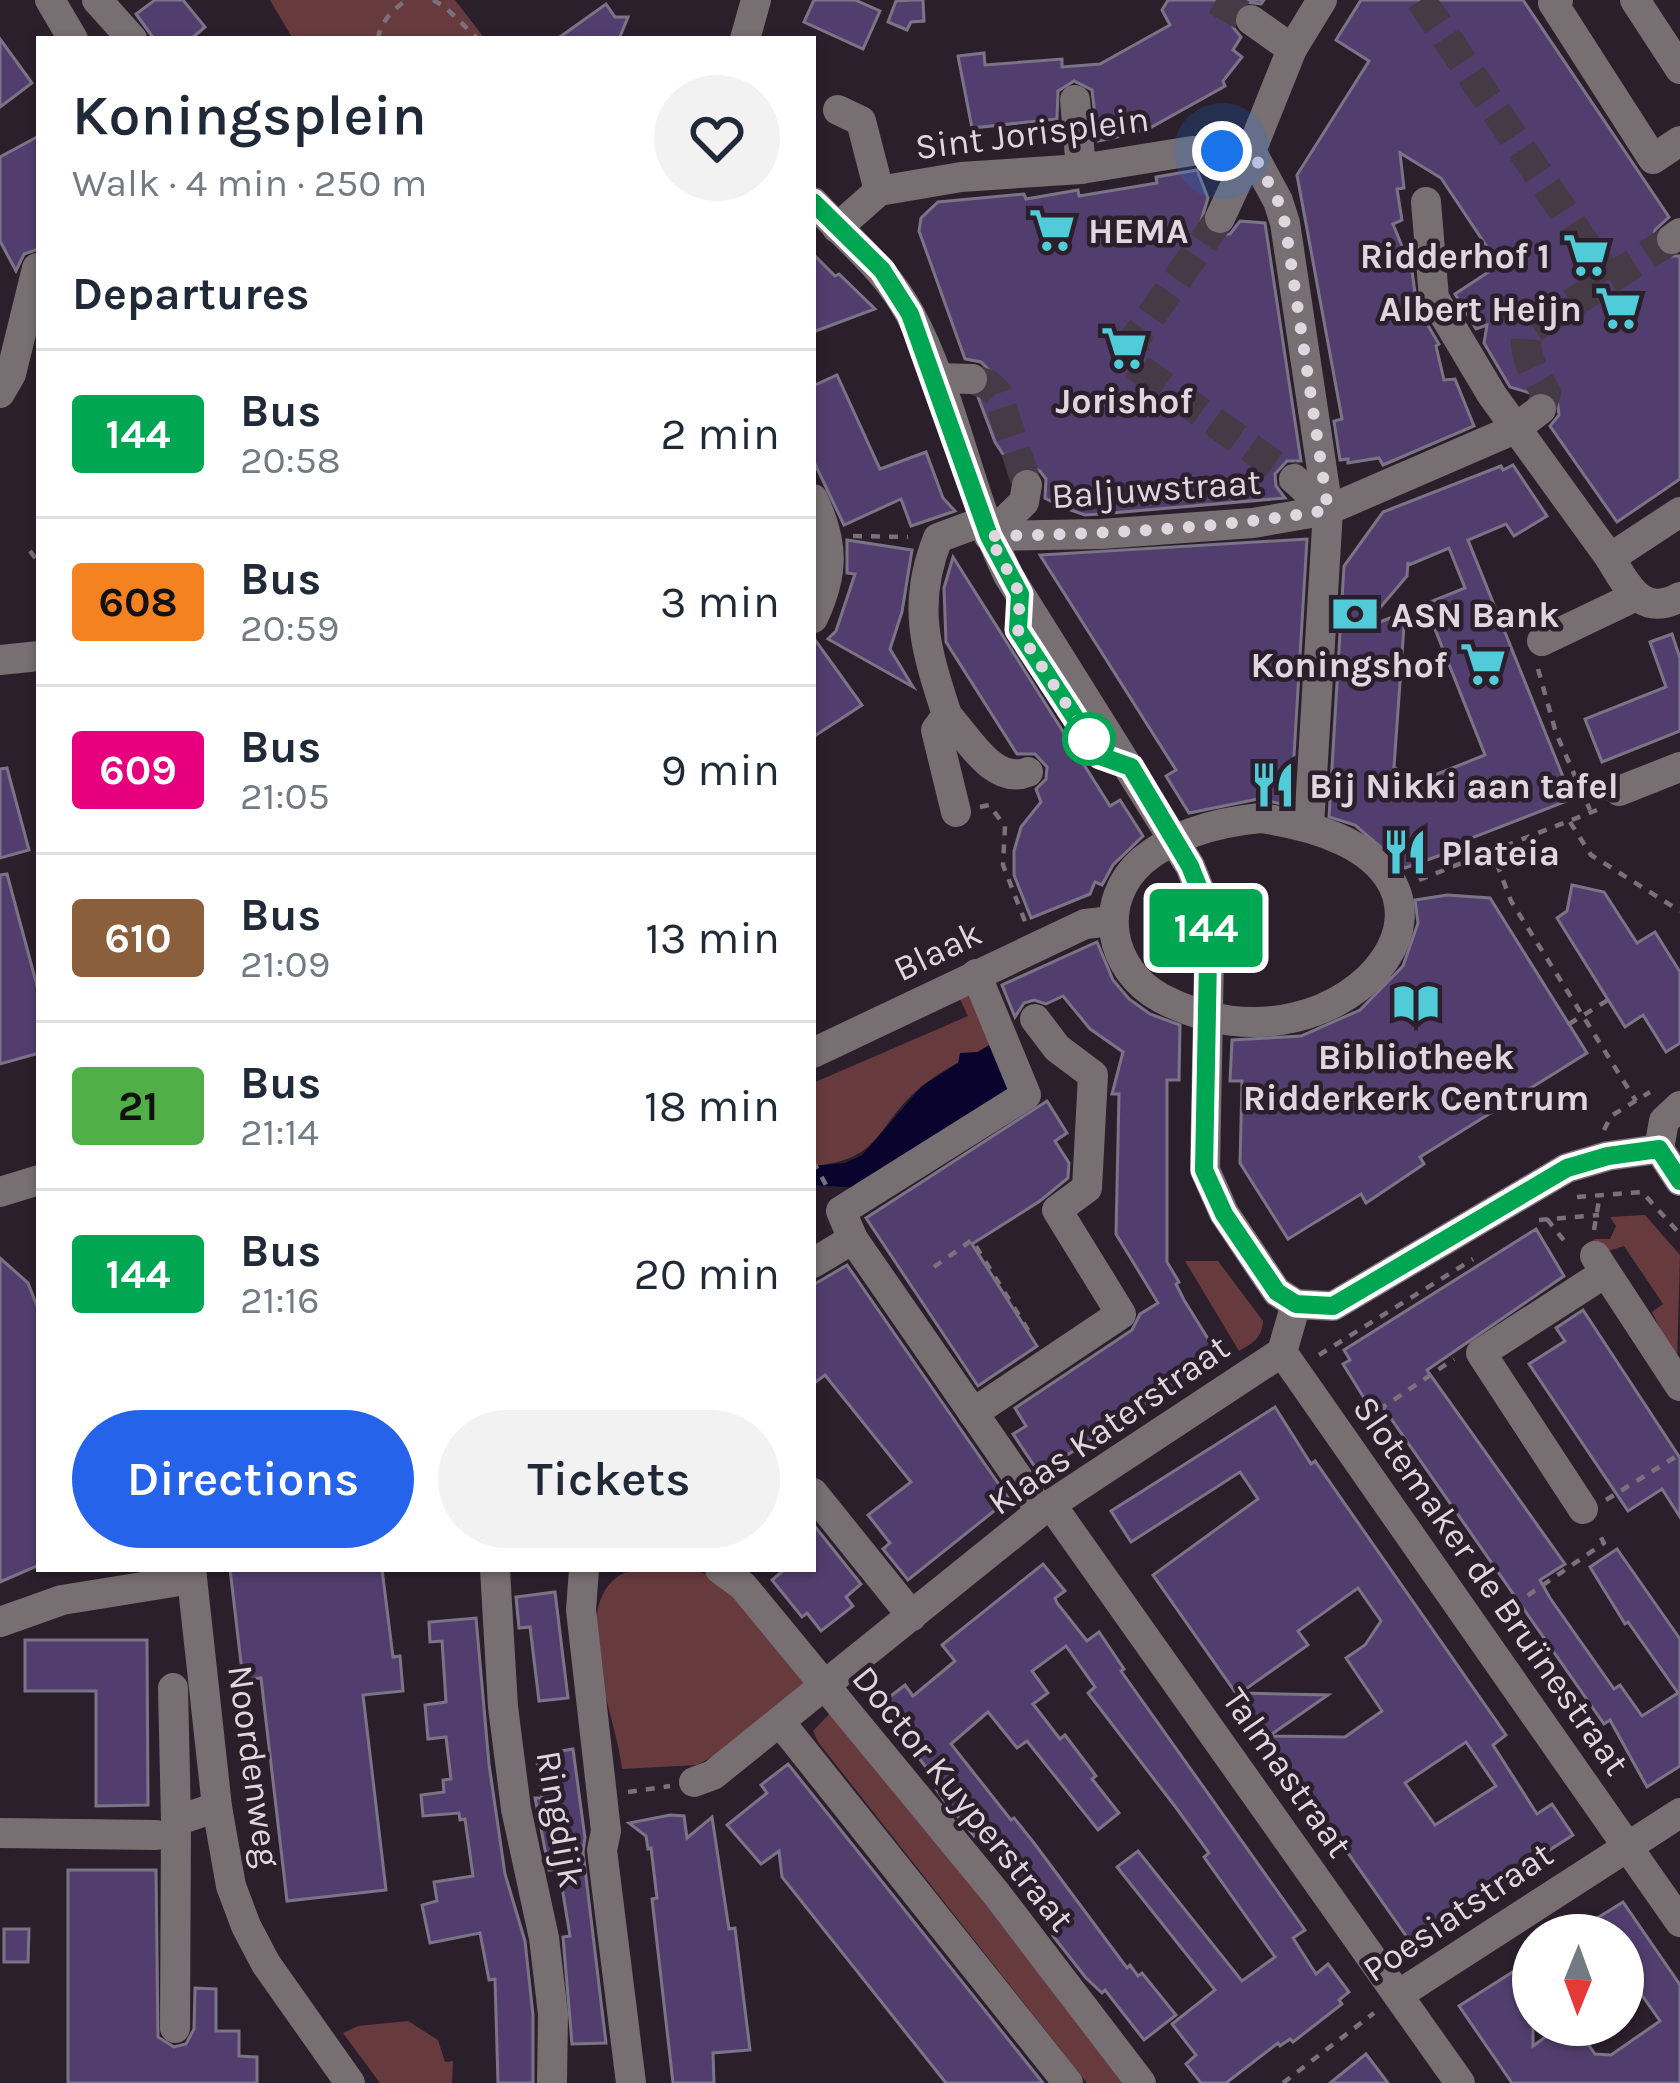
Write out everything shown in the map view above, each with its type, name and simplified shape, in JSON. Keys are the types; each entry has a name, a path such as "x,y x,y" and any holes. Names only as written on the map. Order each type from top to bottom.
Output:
{"street":[{"path":"50,0 71,36"},
{"path":"97,0 128,36"},
{"path":"747,36 756,0"},
{"path":"1220,218 1292,49 1322,0"},
{"path":"1558,0 1553,3 1653,159 1680,142"},
{"path":"1635,0 1680,69"},
{"path":"1251,20 1292,49"},
{"path":"1076,100 1081,169"},
{"path":"838,110 861,121 879,191"},
{"name":"Sint Jorisplein","path":"837,228 879,191 962,177 1081,169 1192,151 1252,151"},
{"path":"1252,151 1285,223 1328,510 1309,826"},
{"path":"1426,202 1434,298 1515,429 1634,597 1650,605 1680,597"},
{"path":"816,205 882,270 910,314 987,528 1020,594 1173,834 1200,891 1206,923 1204,1170 1224,1214 1277,1292 1296,1304 1333,1306 1567,1168 1659,1149"},
{"path":"0,393 11,374 36,272"},
{"path":"936,378 972,379"},
{"name":"Baljuwstraat","path":"987,528 1100,534 1252,523 1328,510 1515,429 1541,409"},
{"path":"1294,479 1328,510"},
{"path":"1027,484 1024,502 987,528 938,538 931,556 923,626 947,715 998,772 1010,777 1028,772"},
{"path":"816,506 829,536 829,565 816,611"},
{"path":"1610,558 1680,512"},
{"path":"1542,641 1634,597"},
{"path":"0,660 36,656"},
{"path":"947,715 936,730 956,812"},
{"path":"1618,791 1680,767"},
{"path":"1260,818 1309,826 1354,845 1386,873 1394,889 1400,918 1387,961 1368,982 1316,1012 1278,1021 1207,1024 1150,992 1134,977 1120,959 1104,921 1134,871 1173,834 1260,818"},
{"name":"Blaak","path":"816,1052 1035,946 1104,921"},
{"path":"816,1260 853,1239 841,1211 1026,1095 972,977"},
{"path":"973,1413 1121,1314 1057,1210 1087,1188 1093,1075 1057,1048 1035,1019"},
{"path":"1680,1106 1664,1121 1659,1149 1680,1181"},
{"path":"0,1192 36,1181"},
{"name":"Talmastraat","path":"853,1239 973,1413 1460,2083"},
{"path":"1584,1511 1481,1353 1600,1265 1680,1386"},
{"name":"Klaas Katerstraat","path":"694,1782 713,1775 1047,1509 1288,1361 1296,1304"},
{"name":"Slotemaker de Bruïnestraat","path":"1288,1361 1680,1922"},
{"path":"816,1497 912,1616"},
{"name":"Ringdijk","path":"495,1572 511,1768 551,1995 552,2083"},
{"path":"584,1572 581,1610 603,1796 606,1831 602,1850 631,2083"},
{"name":"Doctor Kuyperstraat","path":"723,1572 743,1586 994,1892 1142,2083"},
{"path":"0,1622 126,1579 191,1574"},
{"name":"Noordenweg","path":"191,1574 231,1886 246,1926 294,2008 350,2083"},
{"path":"173,1688 166,1828 175,2028"},
{"path":"780,1722 1068,2083"},
{"path":"0,1833 166,1828 218,1807"},
{"name":"Poesiatstraat","path":"1397,1995 1680,1813"}],"path":[{"path":"378,36 392,10 406,0"},
{"path":"433,0 475,36"},
{"path":"829,536 938,538"},
{"path":"30,551 36,559"},
{"path":"1408,884 1591,812 1556,733 1536,663 1542,641"},
{"path":"956,812 989,805 1005,826 1003,865 1035,946"},
{"path":"1569,821 1592,855 1680,910"},
{"path":"1492,851 1510,901 1636,1101"},
{"path":"1568,1024 1608,1000"},
{"path":"816,1166 834,1198"},
{"path":"1618,1193 1642,1192 1680,1234"},
{"path":"1535,1221 1599,1215"},
{"path":"934,1267 972,1240 1049,1364"},
{"path":"1288,1361 1475,1258"},
{"path":"1340,1435 1466,1352 1481,1353"},
{"path":"1476,1629 1604,1543 1584,1511 1680,1454"},
{"path":"603,1796 694,1782"},
{"name":"Poesiatstraat","path":"1283,2083 1397,1995"}],"shaded area":[{"path":"270,0 455,0 483,36 291,36"},
{"path":"971,992 993,1043 921,1087 866,1148 816,1165 816,1082 968,1016 959,997"},
{"path":"993,1043 1014,1090 858,1188 816,1185 816,1166 845,1163 862,1155 922,1086 958,1063 960,1053 978,1052"},
{"path":"1645,1215 1680,1255 1677,1363 1652,1312 1663,1304 1624,1246 1586,1258 1581,1248 1595,1239 1610,1239 1616,1226 1610,1217"},
{"path":"1185,1261 1218,1261 1263,1321 1252,1342 1239,1351"},
{"path":"629,1572 701,1572 726,1584 808,1685 723,1751 697,1765 622,1769 596,1628 600,1602 612,1582"},
{"path":"831,1712 848,1726 1128,2083 1087,2083 818,1742 813,1731"},
{"path":"408,2021 438,2040 445,2062 453,2061 452,2083 380,2083 343,2033 358,2026"}],"building":[{"path":"155,0 183,0 205,27 194,36 152,36 136,14"},
{"path":"814,0 855,0 880,11 863,49 804,22"},
{"path":"923,0 924,21 911,22 907,30 888,22 896,1"},
{"path":"1168,0 1264,0 1261,4 1244,2 1235,10 1233,27 1241,37 1233,50 1242,57 1223,81 1225,86 1148,129 1098,141 1092,90 1074,81 1058,91 1057,119 972,128 958,56 984,53 985,65 1062,59 1062,67 1100,64 1170,25 1162,10"},
{"name":"Ridderhof 1","path":"1361,0 1523,0 1669,217 1655,230 1653,240 1663,256 1680,256 1680,479 1617,522 1550,426 1559,415 1557,398 1547,391 1530,393 1510,387 1484,343 1487,325 1476,329 1455,294 1499,265 1441,178 1400,153 1404,188 1397,189 1402,220 1393,224 1412,271 1417,307 1439,344 1444,380 1455,379 1474,426 1383,465 1379,458 1340,460 1334,421 1342,419 1297,175 1369,61 1336,40"},
{"path":"606,4 615,17 628,17 620,36 561,36"},
{"path":"0,39 32,83 0,107"},
{"path":"36,138 36,250 24,254 16,271 0,241 0,157"},
{"name":"Jorishof","path":"1197,170 1208,198 1201,221 1211,235 1230,234 1240,221 1265,223 1301,461 1287,461 1275,474 1276,486 1285,498 1085,515 1062,507 1045,498 1046,479 1040,471 1029,466 1014,471 995,442 978,397 989,388 990,371 981,362 965,359 919,231 921,218 938,202 1024,194 1026,199 1078,190 1079,196 1157,183 1156,177"},
{"path":"816,257 835,276 839,274 875,309 816,331"},
{"path":"837,375 880,469 926,452 943,498 955,511 911,526 901,499 844,525 816,466 816,385"},
{"name":"Koningshof","path":"1513,465 1547,516 1514,536 1506,524 1468,540 1572,799 1405,868 1355,825 1329,817 1344,566 1383,512 1501,466 1503,470","holes":["1449,548 1465,588 1425,604 1485,755 1417,782 1394,767 1405,612 1362,629 1407,576 1408,562"]},
{"path":"1307,539 1291,806 1258,799 1189,813 1166,776 1176,770 1040,555"},
{"path":"847,540 912,550 902,612 890,649 913,687 828,639 836,631 855,574 847,573"},
{"path":"953,557 1110,806 1120,800 1143,836 1113,865 1102,885 1095,882 1090,894 1031,918 1014,875 1014,851 1021,827 1041,802 1036,789 1046,779 1047,767 1035,754 1017,754 946,642 944,588"},
{"path":"1672,634 1680,658 1680,731 1602,762 1585,719 1666,687 1650,642"},
{"path":"816,641 862,705 816,735"},
{"path":"7,768 29,850 0,858 0,769"},
{"path":"7,874 36,982 36,1054 0,1064 0,875"},
{"path":"1572,885 1604,892 1637,943 1655,932 1680,972 1680,1043 1666,1052 1643,1015 1625,1027 1557,918 1567,911"},
{"path":"1447,895 1490,898 1587,1053 1420,1157 1424,1164 1366,1203 1361,1194 1288,1239 1240,1163 1242,1081 1230,1081 1232,1040 1301,1036 1360,1010 1403,966 1418,923 1415,900"},
{"path":"1097,942 1113,980 1129,999 1150,1014 1180,1025 1179,1080 1167,1080 1167,1262 1220,1358 1039,1473 1013,1434 1026,1426 1015,1408 1132,1330 1140,1314 1158,1303 1116,1234 1119,1094 1112,1094 1123,1052 1090,1029 1063,996 1046,1004 1024,1003 1015,1017 1002,985"},
{"path":"1047,1101 1067,1133 1055,1141 1069,1163 1068,1178 972,1244 1037,1346 978,1386 866,1218"},
{"path":"1536,1229 1564,1276 1427,1370 1565,1564 1540,1580 1550,1598 1614,1689 1620,1685 1642,1716 1678,1693 1625,1624 1590,1567 1617,1549 1680,1639 1680,1766 1647,1787 1610,1720 1604,1724 1378,1400 1369,1406 1343,1364 1350,1360 1344,1350"},
{"path":"0,1258 28,1283 36,1303 36,1566 0,1582"},
{"path":"847,1265 1009,1499 908,1580 883,1549 890,1543 868,1515 911,1482 825,1375 816,1382 816,1283"},
{"path":"1583,1310 1680,1458 1680,1517 1662,1489 1628,1511 1529,1364 1565,1341 1556,1328"},
{"path":"1275,1407 1506,1735 1493,1745 1537,1814 1552,1804 1573,1835 1409,1940 1153,1575 1258,1499 1240,1472 1131,1542 1111,1511","holes":["1358,1588 1381,1621 1365,1645 1346,1658 1382,1711 1345,1737 1269,1736 1328,1695 1240,1693 1308,1645 1298,1631","1466,1742 1496,1786 1435,1825 1405,1783"]},
{"path":"816,1528 861,1584 846,1597 853,1606 821,1631 807,1613 802,1617 772,1580 781,1572 816,1572"},
{"path":"1043,1564 1065,1591 1055,1598 1057,1603 1087,1641 1099,1632 1121,1671 1305,1930 1293,1938 1316,1974 1328,1964 1349,1992 1339,2000 1342,2004 1293,2042 1278,2043 1226,2083 1201,2083 1186,2064 1196,2055 1172,2024 1215,1990 1117,1867 1138,1851 1242,1981 1275,1957 1204,1857 1209,1853 1088,1693 1095,1687 1066,1646 1032,1671 1048,1693 1033,1704 1060,1739 1065,1735 1119,1813 1098,1830 1027,1741 1017,1748 988,1712 951,1744 1034,1843 1127,1968 1130,1965 1138,1976 1142,1973 1176,2015 1144,2040 1053,1936 1057,1934 1051,1921 988,1841 978,1833 974,1836 943,1799 936,1789 940,1785 878,1706 905,1685 913,1696 955,1661 942,1645"},
{"path":"230,1572 382,1572 393,1657 400,1656 403,1691 363,1695 386,1890 287,1901 261,1678 243,1680"},
{"path":"555,1592 568,1698 539,1701 530,1627 519,1628 516,1597"},
{"path":"476,1618 505,1874 525,1941 533,2015 533,2083 498,2083 495,1979 489,1980 480,1933 430,1943 422,1905 437,1901 434,1882 473,1876 465,1819 460,1820 459,1813 423,1816 421,1795 444,1792 443,1780 451,1779 446,1737 428,1739 425,1705 446,1702 442,1641 430,1642 429,1622"},
{"path":"25,1640 147,1640 148,1805 96,1806 96,1691 25,1691"},
{"path":"573,1749 606,2043 572,2044 563,1937 570,1936 559,1869 549,1870 535,1798 542,1798 536,1755"},
{"path":"788,1764 1043,2083 946,2083 782,1877 779,1851 761,1864 727,1825 767,1793 761,1785"},
{"path":"684,1816 687,1838 712,1817 729,1929 735,1928 750,2050 713,2053 714,2083 673,2083 652,1899 657,1898 651,1848 646,1836 629,1823"},
{"path":"68,1870 156,1870 158,2037 174,2047 186,2044 194,2029 195,1988 216,1989 216,2031 239,2031 239,2056 257,2057 257,2083 68,2083"},
{"path":"1623,1902 1631,1914 1604,1914"},
{"path":"4,1929 29,1929 28,1962 4,1962"},
{"path":"1644,1933 1680,1985 1680,2083 1512,2083 1459,2006 1512,1972 1512,2046 1589,2046 1595,2054 1644,2046 1644,2032 1660,2021 1644,1998"},
{"path":"1366,2054 1388,2083 1330,2083"}],"tunnel":[{"path":"1216,0 1251,20"},
{"path":"1421,0 1609,279"},
{"path":"1220,218 1132,343 1140,369 1294,479"},
{"path":"1541,409 1546,393 1528,356 1527,332 1672,239"},
{"path":"972,379 997,393 1027,485"}],"bus line":[{"name":"144","path":"816,205 882,270 910,314 989,536 1020,594 1018,630 1100,756 1131,767 1190,866 1200,891 1208,958 1204,1170 1224,1214 1277,1292 1296,1304 1333,1306 1511,1198 1592,1160 1659,1149 1680,1181"}],"place":[{"name":"HEMA","path":"1052,230"},
{"name":"Ridderhof 1","path":"1586,255"},
{"name":"Albert Heijn","path":"1618,308"},
{"name":"Jorishof","path":"1124,348"},
{"name":"ASN Bank","path":"1355,614"},
{"name":"Koningshof","path":"1483,664"},
{"name":"Bij Nikki aan tafel","path":"1273,785"},
{"name":"Plateia","path":"1405,852"},
{"name":"Bibliotheek Ridderkerk Centrum","path":"1416,1003"}],"route":[{"path":"1089,739 1018,630 1020,594 989,536 1252,523 1328,510 1285,223 1252,151 1222,151"}]}
